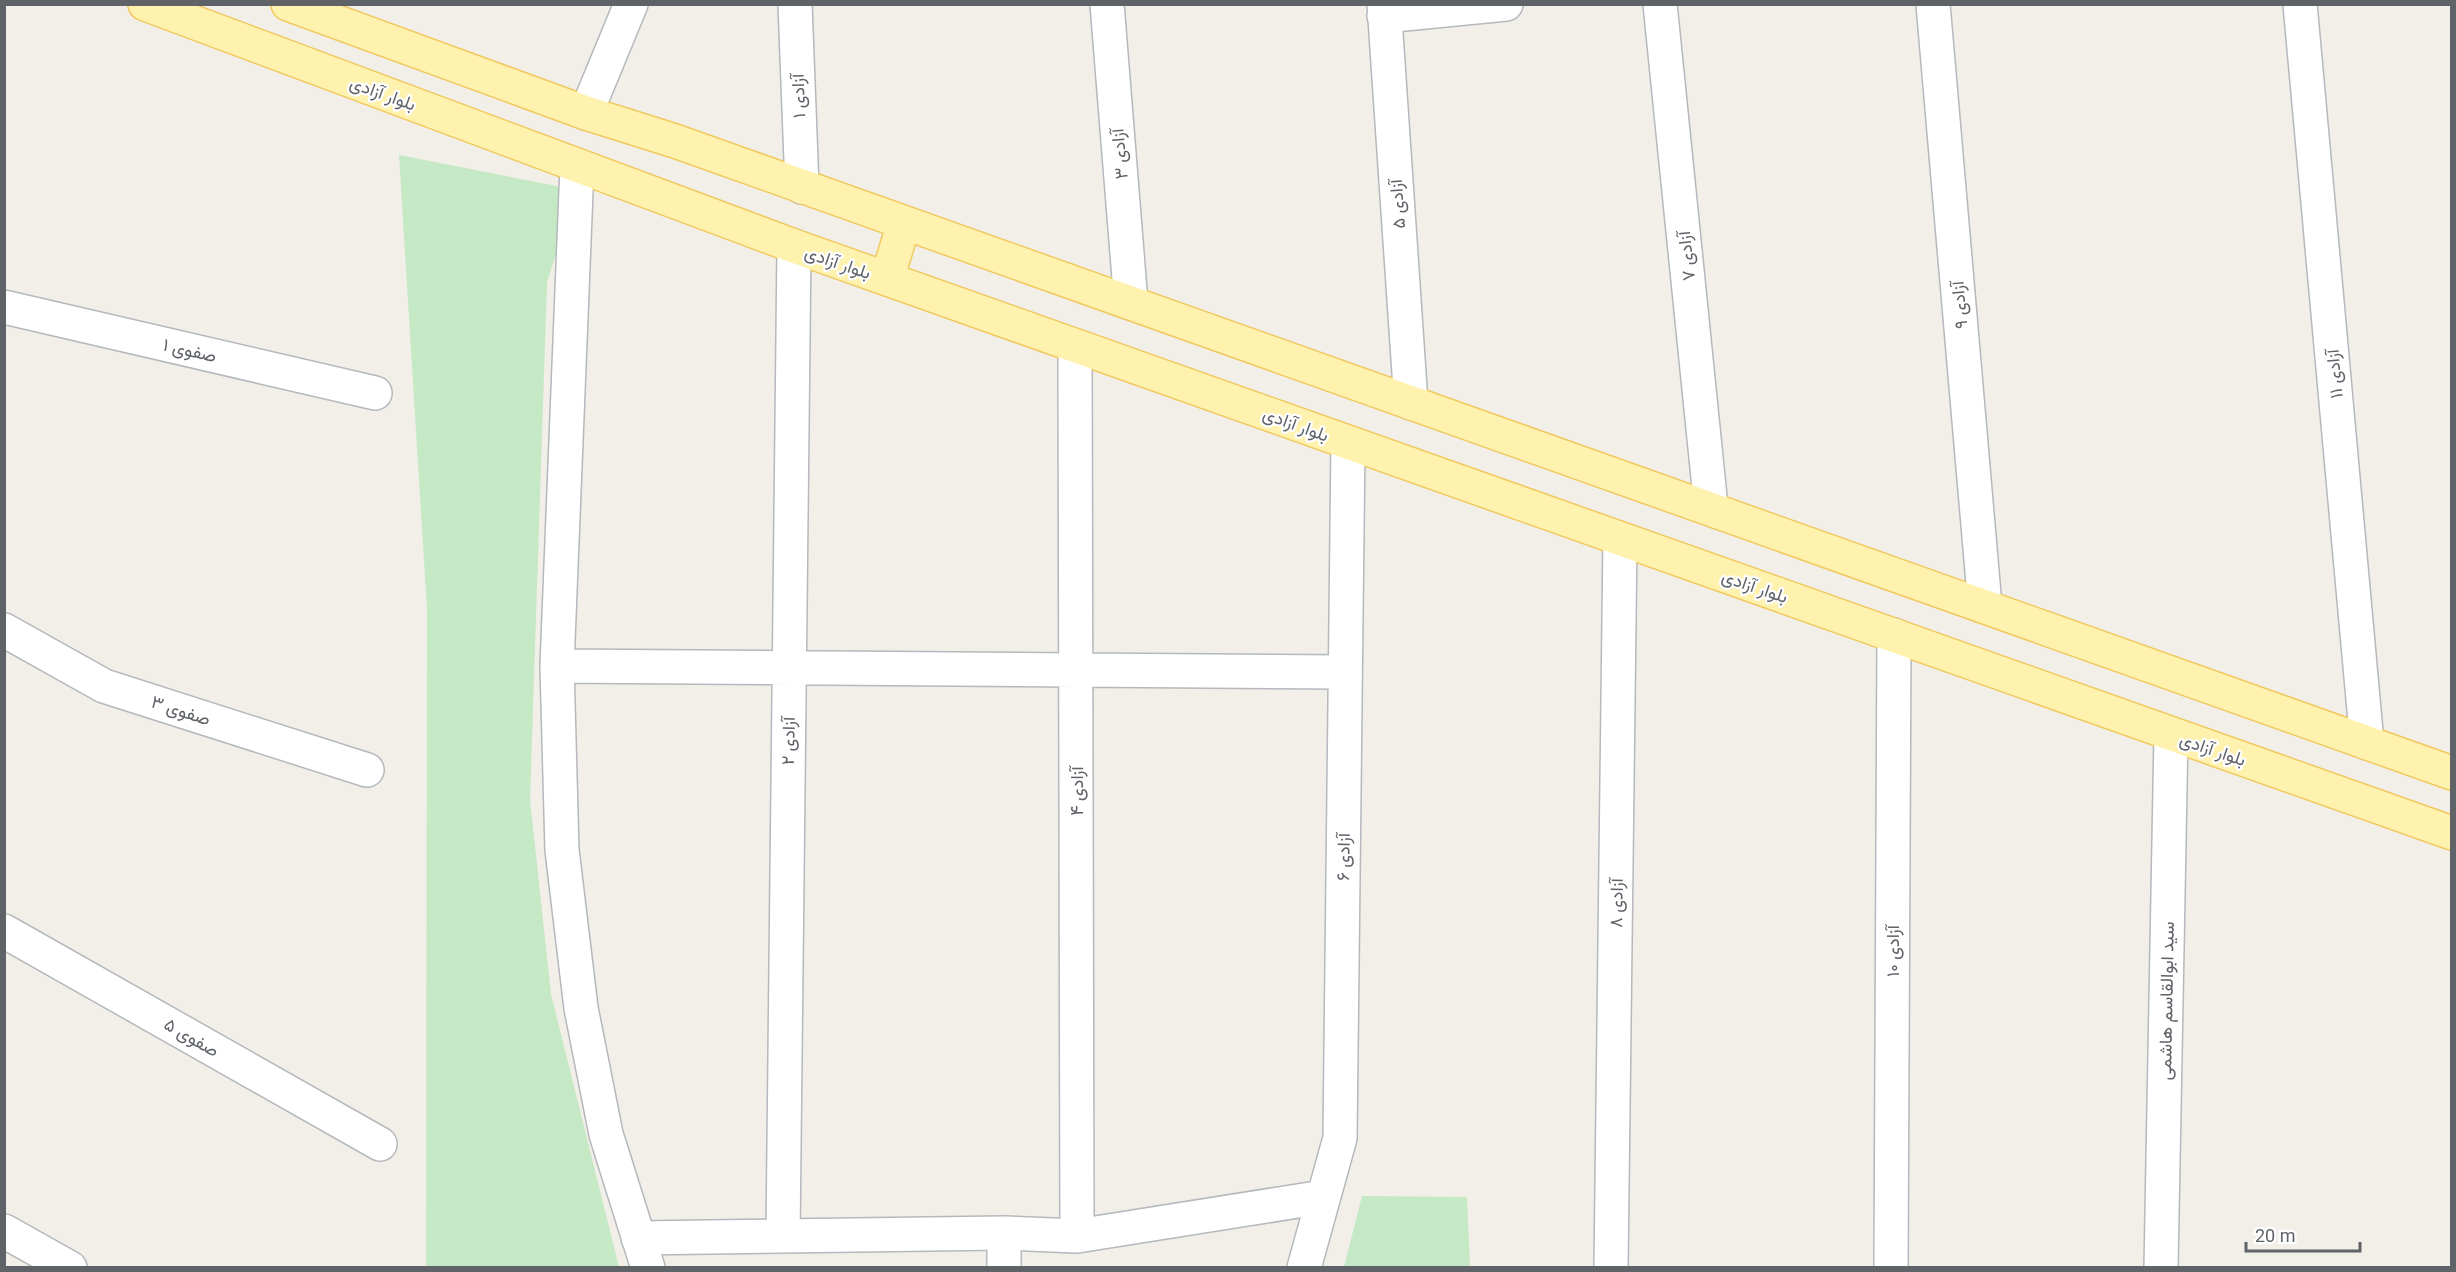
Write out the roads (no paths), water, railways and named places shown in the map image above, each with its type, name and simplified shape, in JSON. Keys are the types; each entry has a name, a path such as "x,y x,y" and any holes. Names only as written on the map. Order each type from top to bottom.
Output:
{"main road":[{"name":"بلوار آزادی","path":"146,4 794,246 2451,833"},
{"path":"288,4 586,113 1711,507 2451,772"},
{"path":"887,279 904,223"}],"street":[{"path":"586,113 631,4"},
{"name":"آزادی ۱","path":"795,4 802,187"},
{"name":"آزادی ۳","path":"1107,4 1131,303"},
{"path":"1384,10 1506,4"},
{"name":"آزادی ۷","path":"1660,4 1711,507"},
{"name":"آزادی ۹","path":"1933,4 1985,606"},
{"name":"آزادی ۱۱","path":"2300,4 2367,743"},
{"name":"آزادی ۵","path":"1384,10 1411,403"},
{"path":"577,166 557,666 562,850 581,1008 606,1134 643,1253 783,1236 1004,1233 1077,1236 1323,1197"},
{"name":"آزادی ۲","path":"783,1236 794,246"},
{"name":"صفوی ۱","path":"4,307 375,393"},
{"name":"آزادی ۴","path":"1075,346 1077,1236"},
{"name":"آزادی ۶","path":"1304,1268 1340,1138 1348,442"},
{"name":"آزادی ۸","path":"1611,1268 1620,539"},
{"name":"صفوی ۳","path":"4,630 104,686 367,770"},
{"name":"آزادی ۱۰","path":"1891,1268 1894,635"},
{"path":"557,666 1345,672"},
{"name":"سید ابوالقاسم هاشمی","path":"2161,1268 2171,734"},
{"name":"صفوی ۵","path":"4,931 380,1144"},
{"path":"4,1231 70,1268"},
{"path":"1004,1233 1004,1268"}]}
